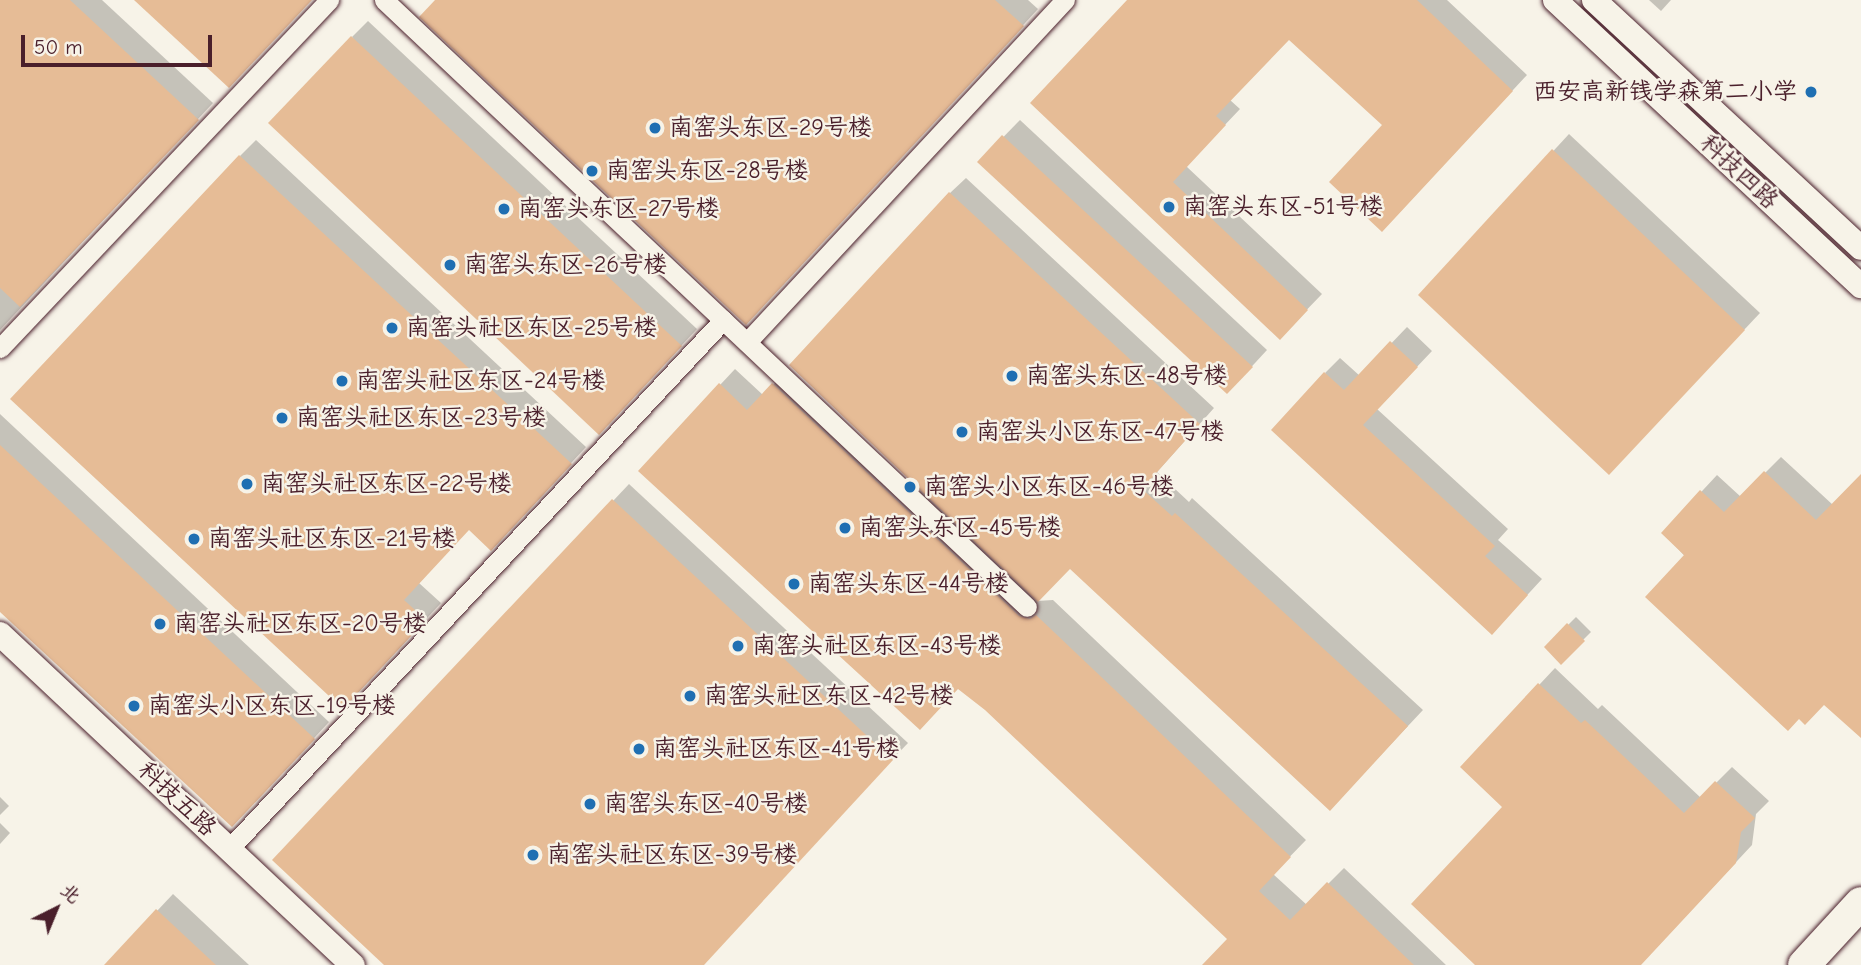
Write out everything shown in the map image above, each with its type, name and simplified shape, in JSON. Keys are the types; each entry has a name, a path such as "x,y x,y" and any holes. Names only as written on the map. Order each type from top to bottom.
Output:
{"main road":[{"path":"1804,965 1861,903"}],"street":[{"path":"0,348 329,0"},
{"path":"384,0 1027,607"},
{"path":"747,342 1065,0"},
{"name":"科技四路","path":"1555,0 1861,286"},
{"name":"科技四路","path":"1594,0 1861,248"},
{"path":"229,849 723,320"},
{"name":"科技五路","path":"0,634 353,965"}],"building":[{"path":"0,0 70,0 199,120 20,307 0,288"},
{"path":"134,0 312,0 229,88"},
{"path":"435,0 995,0 1024,26 746,325 419,17"},
{"path":"1127,0 1417,0 1513,91 1382,232 1329,182 1382,125 1289,40 1216,116 1226,125 1173,182 1308,310 1280,340 1030,103"},
{"path":"351,36 682,346 599,435 268,123"},
{"path":"1002,135 1253,367 1227,394 977,162"},
{"path":"1552,149 1745,330 1609,475 1418,295"},
{"path":"239,155 572,464 491,551 469,530 404,600 426,620 343,709 10,399"},
{"path":"949,192 1200,424 1142,489 1172,516 1175,513 1408,726 1330,811 1070,569 1038,602 789,365"},
{"path":"1390,341 1418,367 1363,425 1495,546 1485,556 1528,595 1492,635 1271,430 1324,372 1344,390"},
{"path":"719,383 747,410 772,383 1019,616 1030,619 1036,615 1291,857 1259,891 1290,920 1327,882 1414,965 1202,965 1227,939 985,710 958,689 920,730 638,471"},
{"path":"0,445 315,739 232,827 0,612"},
{"path":"1764,471 1816,520 1861,474 1861,738 1824,705 1805,725 1799,719 1788,731 1645,597 1684,555 1661,533 1700,490 1724,512"},
{"path":"612,499 893,760 704,965 384,965 272,860"},
{"path":"1567,623 1585,641 1561,665 1544,647"},
{"path":"1538,683 1581,723 1585,720 1684,813 1715,781 1755,818 1741,832 1736,863 1641,965 1475,965 1411,904 1502,807 1460,767"},
{"path":"156,909 216,965 104,965"}],"place":[{"name":"西安高新钱学森第二小学","path":"1811,92"},
{"name":"南窑头东区-29号楼","path":"655,128"},
{"name":"南窑头东区-28号楼","path":"592,171"},
{"name":"南窑头东区-51号楼","path":"1169,207"},
{"name":"南窑头东区-27号楼","path":"504,209"},
{"name":"南窑头东区-26号楼","path":"450,265"},
{"name":"南窑头社区东区-25号楼","path":"392,328"},
{"name":"南窑头东区-48号楼","path":"1012,376"},
{"name":"南窑头社区东区-24号楼","path":"342,381"},
{"name":"南窑头社区东区-23号楼","path":"282,418"},
{"name":"南窑头小区东区-47号楼","path":"962,432"},
{"name":"南窑头社区东区-22号楼","path":"247,484"},
{"name":"南窑头小区东区-46号楼","path":"910,487"},
{"name":"南窑头东区-45号楼","path":"845,528"},
{"name":"南窑头社区东区-21号楼","path":"194,539"},
{"name":"南窑头东区-44号楼","path":"794,584"},
{"name":"南窑头社区东区-20号楼","path":"160,624"},
{"name":"南窑头社区东区-43号楼","path":"738,646"},
{"name":"南窑头社区东区-42号楼","path":"690,696"},
{"name":"南窑头小区东区-19号楼","path":"134,706"},
{"name":"南窑头社区东区-41号楼","path":"639,749"},
{"name":"南窑头东区-40号楼","path":"590,804"},
{"name":"南窑头社区东区-39号楼","path":"533,855"}]}
